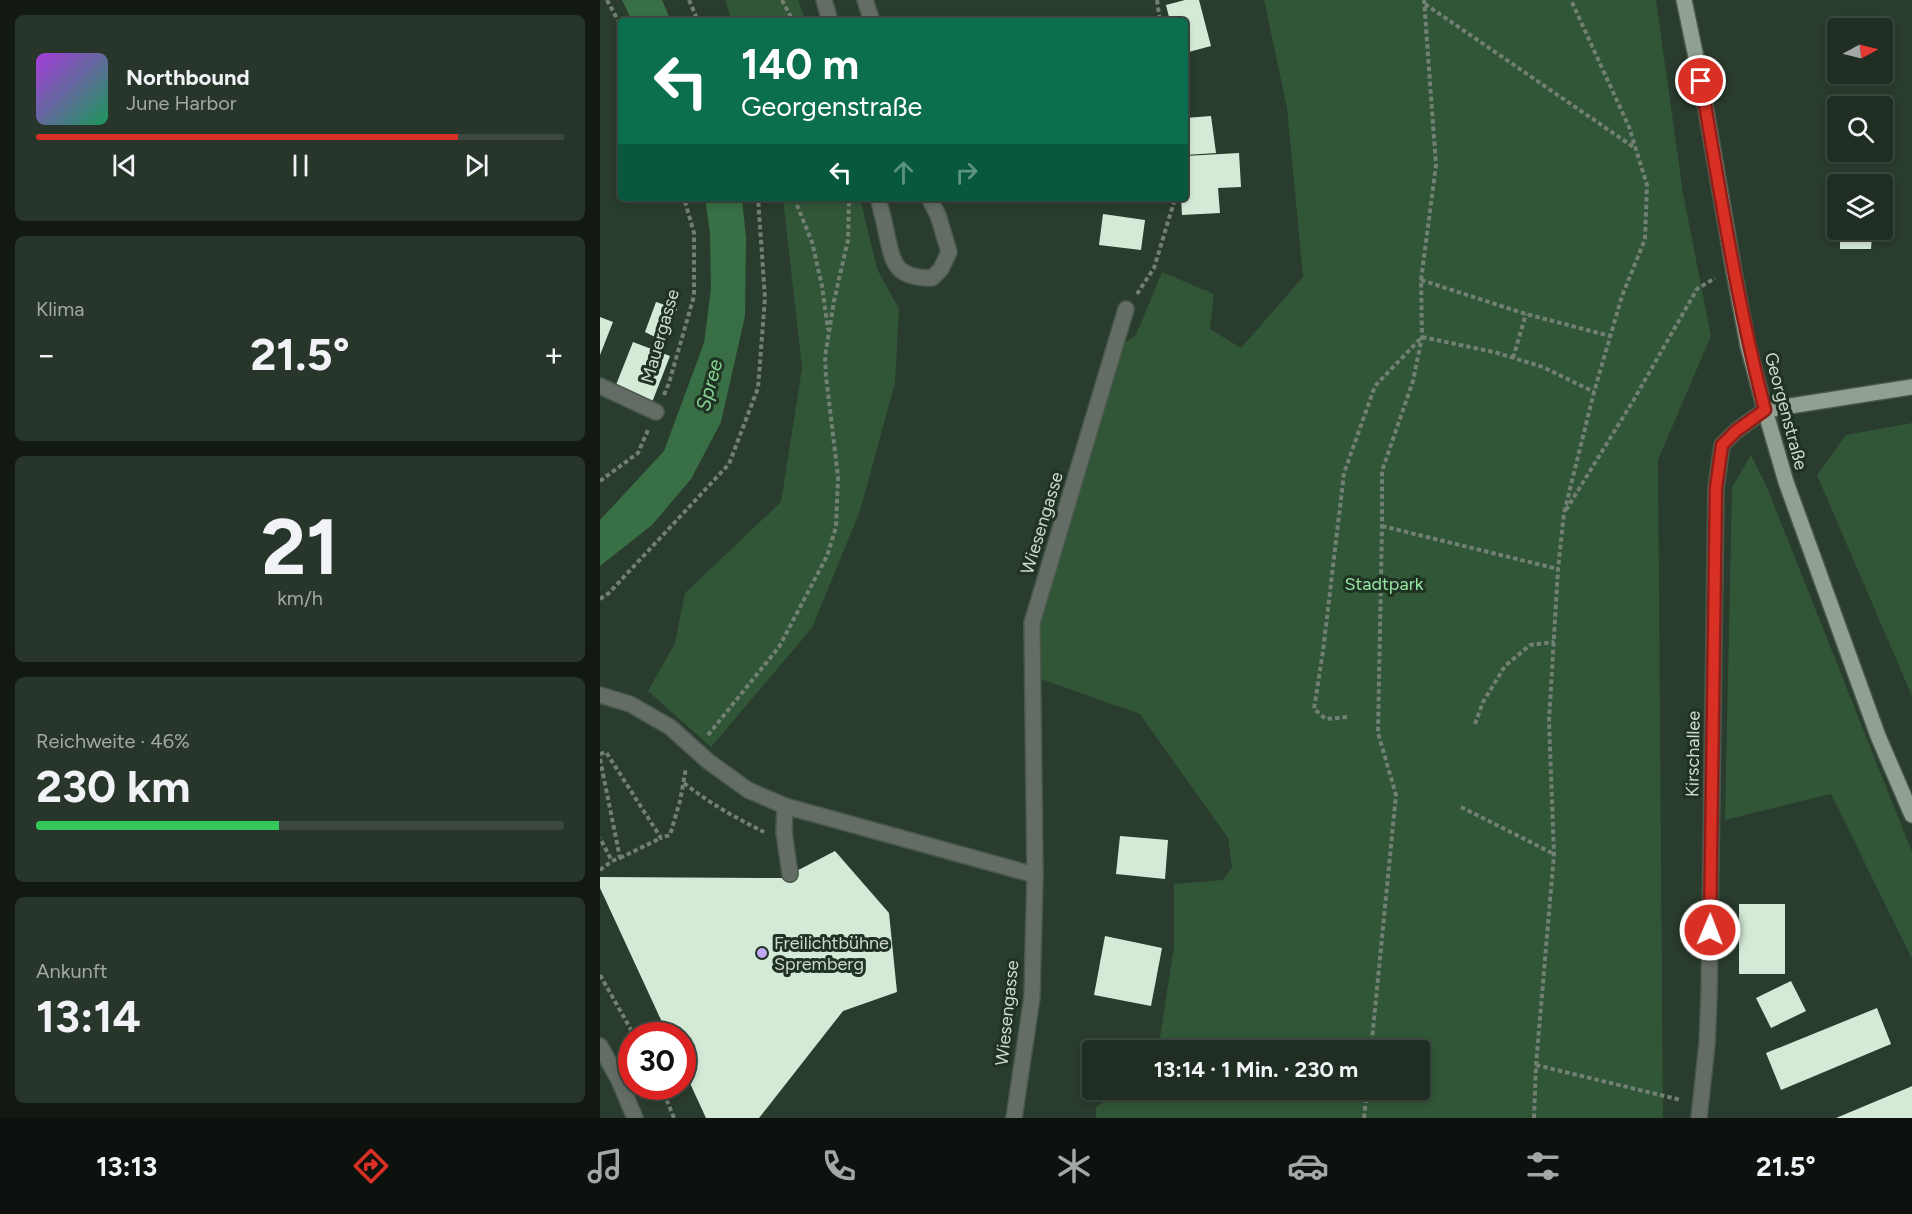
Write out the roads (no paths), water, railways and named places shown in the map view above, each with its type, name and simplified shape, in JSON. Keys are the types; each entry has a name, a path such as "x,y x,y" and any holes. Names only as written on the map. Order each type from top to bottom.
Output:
{"main road":[{"name":"Georgenstraße","path":"1684,0 1701,81 1748,346 1765,410 1786,482 1870,714 1912,815"},
{"path":"1765,410 1912,387"}],"street":[{"path":"824,0 829,18"},
{"path":"866,0 871,18"},
{"path":"879,201 891,258 901,271 914,278 932,278 941,269 949,252 938,215 930,201"},
{"name":"Wiesengasse","path":"1014,1118 1032,998 1035,875 1032,623 1126,309"},
{"name":"Mauergasse","path":"600,386 656,412"},
{"name":"Kirschallee","path":"1700,1112 1707,1044 1709,986 1716,488 1722,445 1736,431 1765,410"},
{"path":"600,695 630,704 670,727 748,790 785,806 1035,875"},
{"path":"785,806 784,832 790,874"},
{"path":"600,1046 619,1080 635,1118"}],"water":[{"path":"622,0 662,0 670,18 631,18"},
{"name":"Spree","path":"705,201 742,201 746,238 745,316 721,422 691,479 652,525 600,566 600,520 664,451 704,343 711,289 710,233"}],"place":[{"name":"Freilichtbühne Spremberg","path":"762,953"}],"park label":[{"name":"Stadtpark","path":"1384,584"}]}
